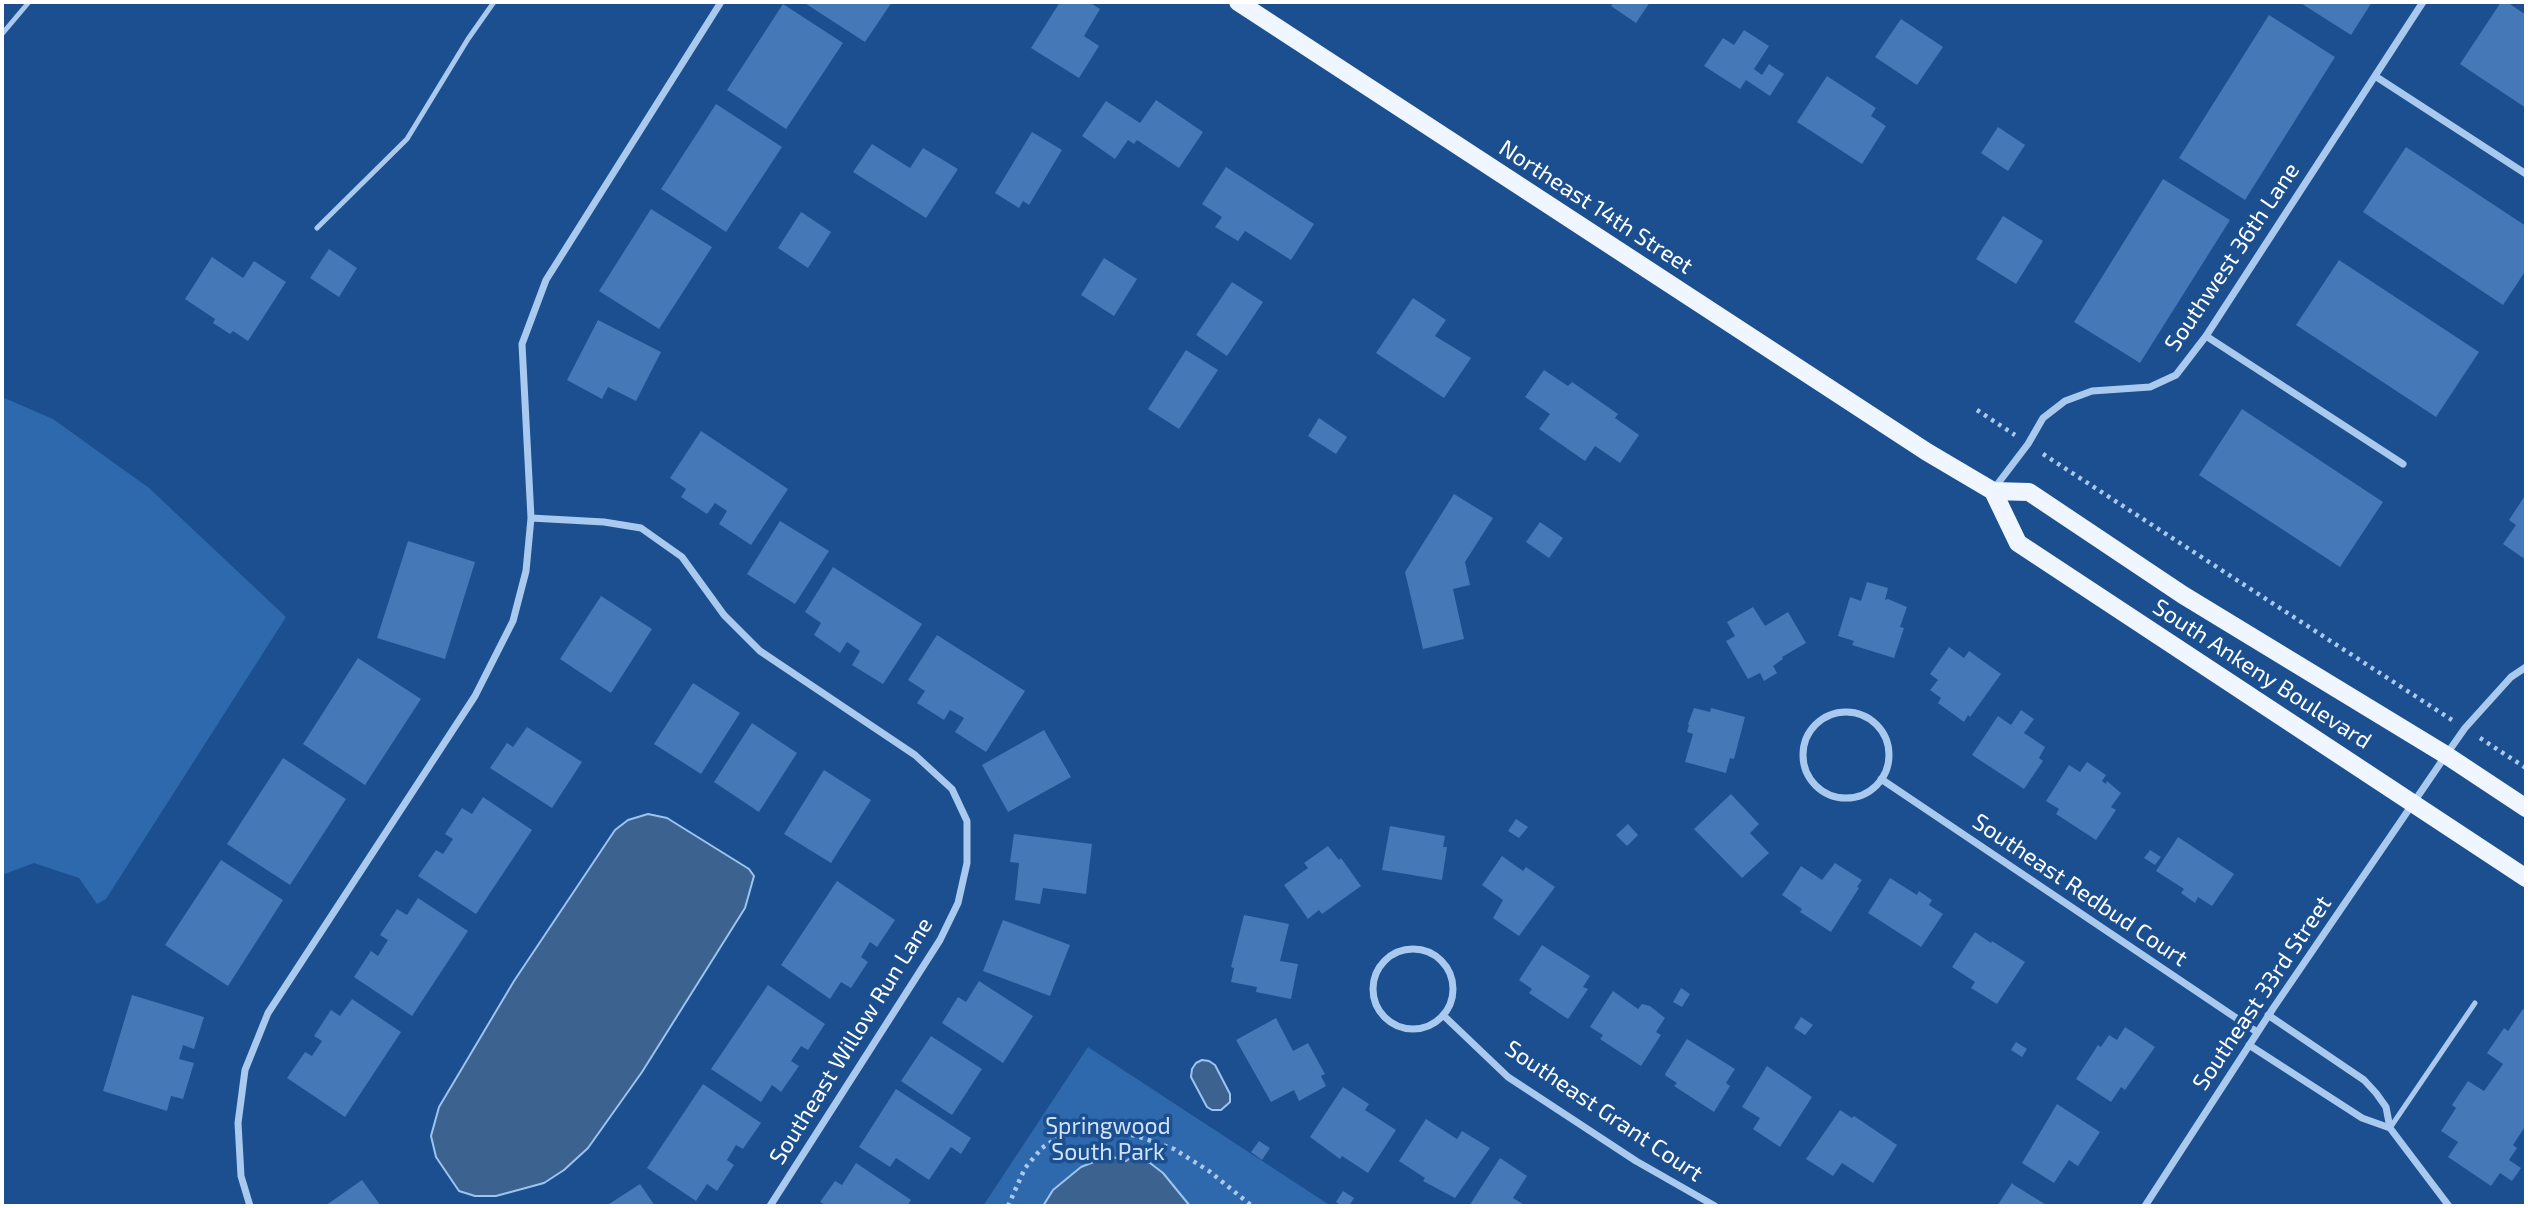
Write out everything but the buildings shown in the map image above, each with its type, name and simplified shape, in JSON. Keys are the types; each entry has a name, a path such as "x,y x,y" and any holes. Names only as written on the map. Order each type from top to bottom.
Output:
{"main road":[{"name":"Northeast 14th Street","path":"1238,2 1927,452"},
{"name":"South Ankeny Boulevard","path":"1927,452 1993,491 2029,492 2183,595 2446,755 2526,808"},
{"name":"South Ankeny Boulevard","path":"1993,491 2018,543 2526,878"}],"street":[{"path":"250,1206 241,1176 238,1123 245,1070 268,1013 475,696 513,621 526,571 531,518 522,344 546,280 720,2"},
{"name":"Southwest 36th Lane","path":"1993,491 2028,444 2043,418 2065,401 2092,391 2150,387 2176,375 2206,336 2423,2"},
{"path":"2375,76 2526,174"},
{"path":"2206,336 2403,464"},
{"name":"Southeast Willow Run Lane","path":"531,518 604,522 641,528 682,557 724,615 760,651 915,755 952,789 967,821 967,863 958,903 940,940 770,1206"},
{"name":"Southeast 33rd Street","path":"2146,1206 2269,1015 2465,728 2511,677 2526,667"},
{"path":"1857,713 1869,719 1879,728 1889,753 1887,767 1881,779 1871,790 1858,796 1843,798 1817,787 1803,762 1809,733 1818,722 1829,715 1857,713"},
{"name":"Southeast Redbud Court","path":"1881,779 2258,1032"},
{"path":"1416,949 1439,958 1452,979 1453,992 1450,1005 1443,1015 1433,1024 1420,1029 1405,1029 1392,1024 1382,1015 1375,1003 1375,975 1382,963 1392,954 1404,950 1416,949"},
{"name":"Southeast Grant Court","path":"1443,1015 1508,1077 1636,1161 1715,1206"},
{"path":"2269,1015 2364,1080 2386,1107 2390,1128 2449,1206"},
{"path":"2249,1045 2362,1118 2390,1128"}],"lane":[{"path":"2,34 29,2"},
{"path":"317,228 407,139 468,39 494,2"},
{"path":"2390,1128 2475,1003"}],"path":[{"path":"1978,410 2526,768"},
{"path":"1008,1206 1026,1168 1042,1148 1057,1138 1073,1133 1108,1131 1137,1136 1174,1149 1209,1171 1252,1206"}],"green space":[{"path":"2,397 53,419 149,488 286,617 106,899 97,904 79,878 34,863 2,875"},
{"name":"Springwood South Park","path":"1088,1047 1331,1206 983,1206"}],"shaded area":[{"path":"648,814 667,818 749,869 754,876 745,908 642,1072 588,1148 564,1170 544,1183 496,1196 475,1196 459,1191 436,1157 431,1136 439,1107 514,981 615,830 628,820"},
{"path":"1202,1060 1215,1065 1230,1094 1230,1102 1221,1110 1207,1107 1191,1077 1192,1069"},
{"path":"1109,1156 1126,1161 1132,1157 1150,1163 1163,1173 1190,1206 1043,1206 1053,1190 1081,1167"}]}
